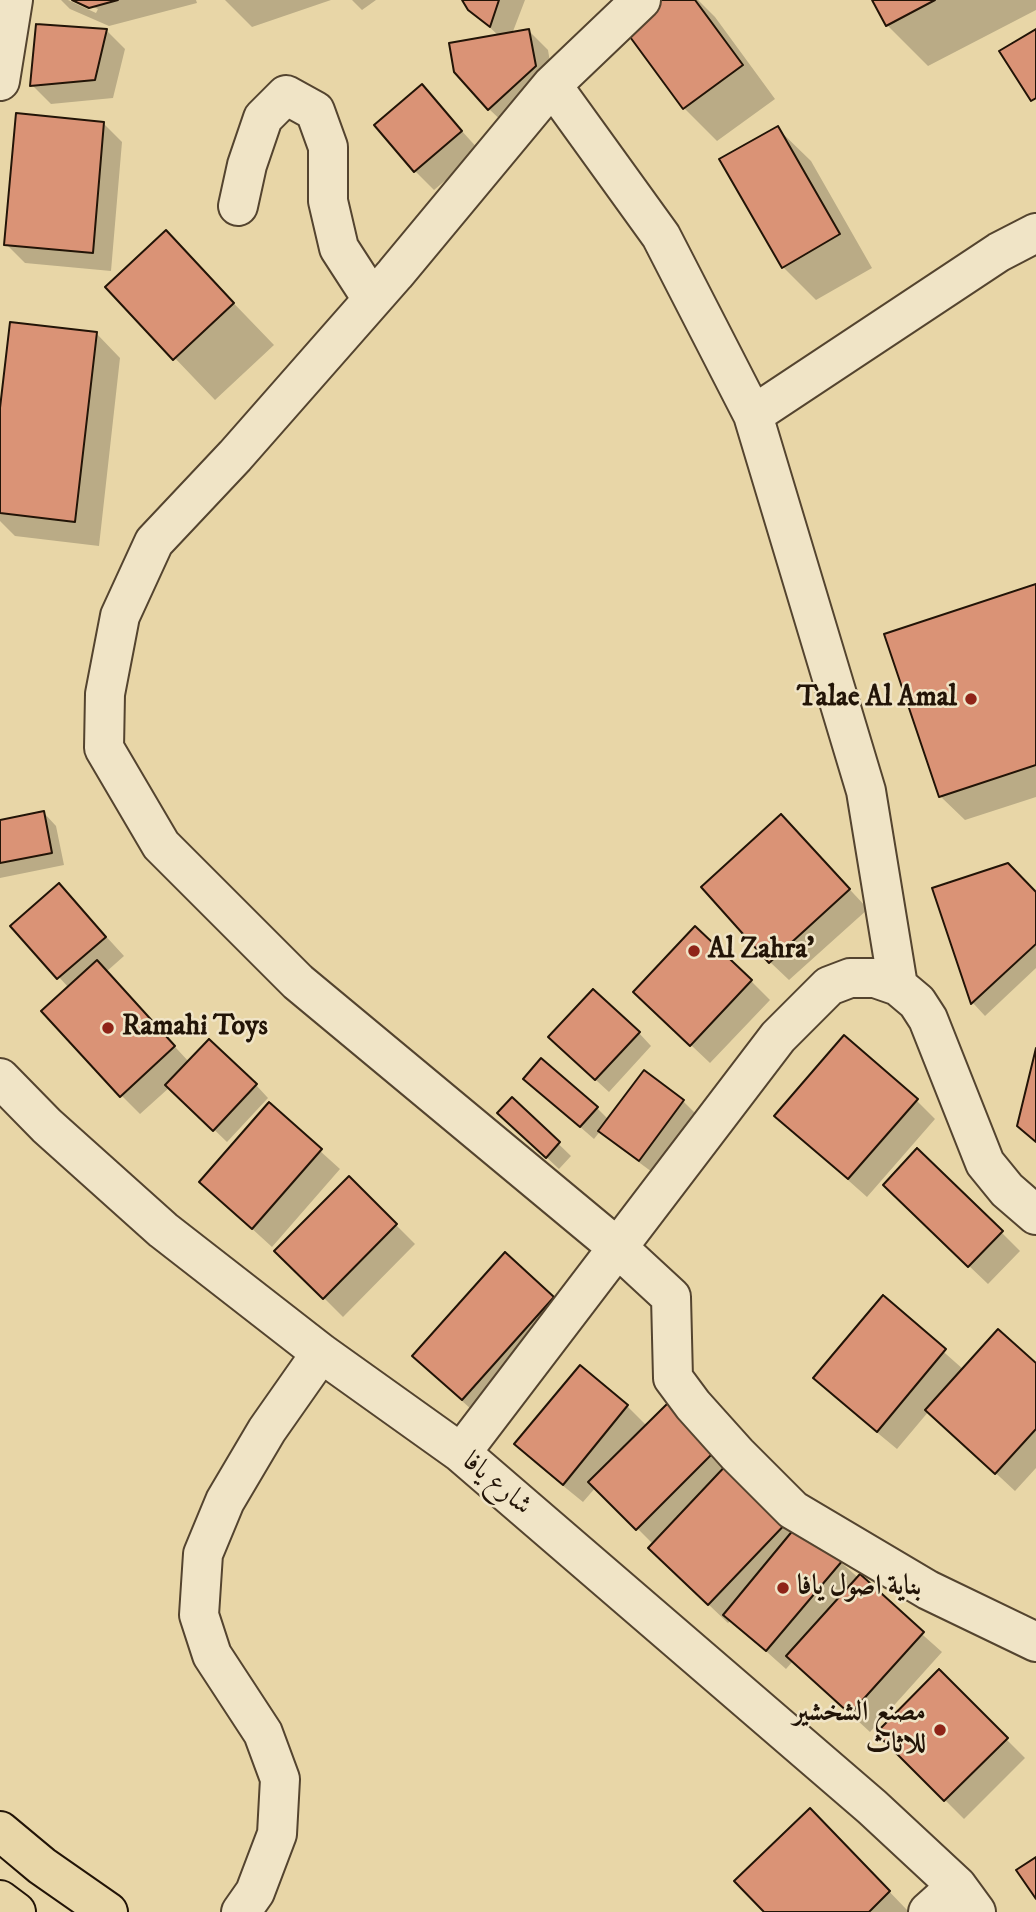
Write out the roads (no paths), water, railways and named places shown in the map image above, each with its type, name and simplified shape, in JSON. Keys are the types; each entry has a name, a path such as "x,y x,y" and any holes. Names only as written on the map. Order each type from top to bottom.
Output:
{"main road":[{"path":"0,1831 42,1866 107,1912"},
{"path":"0,1900 16,1912"}],"street":[{"path":"0,81 13,0"},
{"path":"641,0 552,85 372,299 235,456 154,542 120,616 105,694 104,748 161,845 298,982 618,1248 671,1297 673,1378 737,1454 793,1510 928,1590 1036,1642"},
{"path":"552,85 660,236 753,415 866,791 898,986"},
{"path":"238,206 247,165 263,118 286,95 315,111 328,147 328,201 339,248 372,299"},
{"path":"753,415 988,259 1036,233"},
{"path":"461,1453 778,1037 828,986 850,978 875,978 898,986 917,1002 928,1019 985,1163 1007,1190 1036,1216"},
{"name":"شارع يافا","path":"0,1078 47,1126 163,1230 321,1353 461,1453 872,1807 967,1899"},
{"path":"241,1912 255,1892 277,1834 280,1779 263,1733 212,1655 199,1615 203,1554 225,1501 267,1430 321,1353"},
{"path":"928,1912 967,1899"}],"place":[{"name":"Talae Al Amal","path":"971,699"},
{"name":"Al Zahra'","path":"694,951"},
{"name":"Ramahi Toys","path":"108,1028"},
{"name":"بناية اصول يافا","path":"783,1588"},
{"name":"مصنع الشخشير للاثاث","path":"940,1730"}]}
